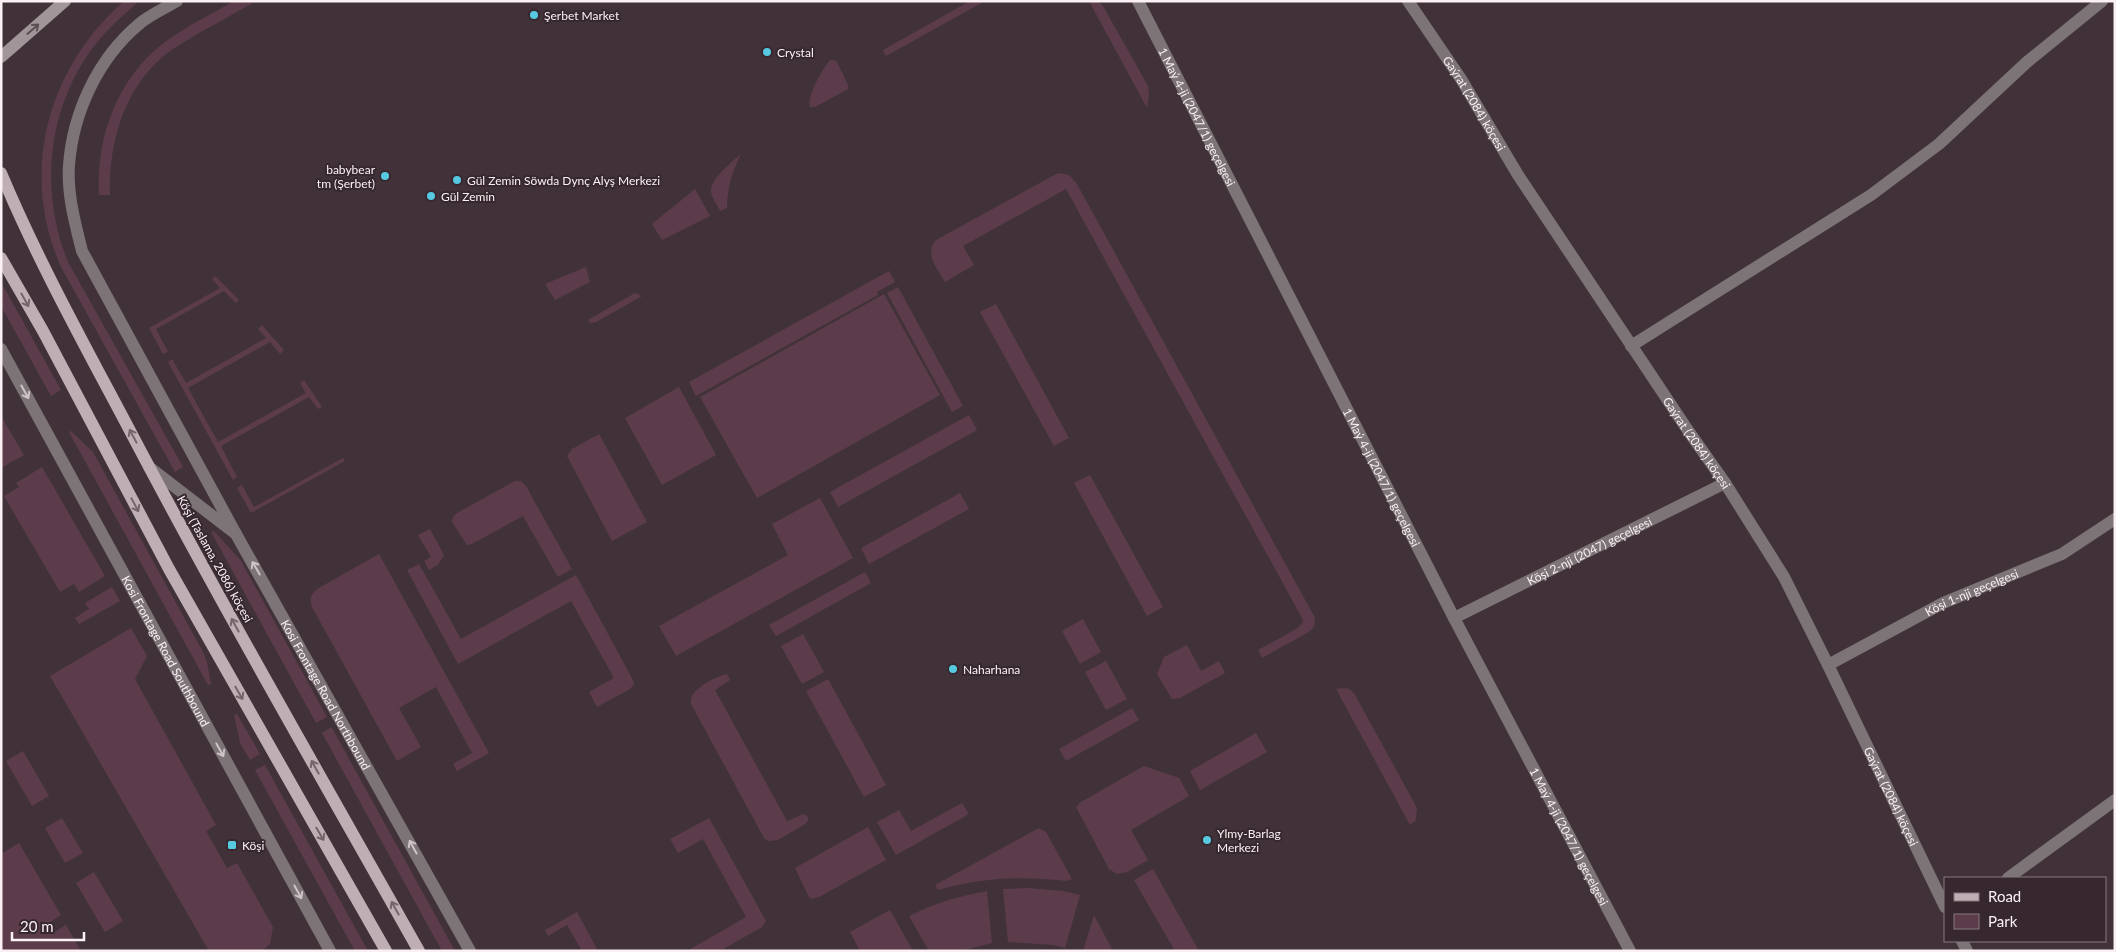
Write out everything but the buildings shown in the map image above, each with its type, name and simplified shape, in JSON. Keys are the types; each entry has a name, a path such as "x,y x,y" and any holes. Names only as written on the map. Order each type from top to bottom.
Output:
{"main road":[{"path":"1,57 64,1"},
{"name":"Köşi (Taslama, 2086) köçesi","path":"1,174 26,230 196,558 418,951"},
{"path":"1,258 43,331 169,569 386,951"}],"street":[{"path":"177,1 139,23 116,45 83,100 69,165 71,202 82,251 236,534"},
{"name":"1 Maý 4-ji (2047/1) geçelgesi","path":"1138,1 1454,618 1630,951"},
{"name":"Gaýrat (2084) köçesi","path":"1408,1 1461,79 1518,175 1725,483 1784,577 1944,904"},
{"path":"1632,346 1871,195 1939,144 2027,62 2102,1"},
{"name":"Kosi Frontage Road Southbound","path":"1,349 330,951"},
{"name":"Kosi Frontage Road Northbound","path":"149,467 236,534 470,951"},
{"name":"Köşi 2-nji (2047) geçelgesi","path":"1454,618 1725,483"},
{"name":"Köşi 1-nji geçelgesi","path":"1828,665 1943,603 2062,554 2115,519"},
{"path":"2009,877 2115,800"}],"green space":[{"path":"124,1 139,1 92,48 73,80 63,105 52,157 51,184 59,237 68,262 183,467 175,472 61,267 48,231 42,195 42,159 48,124 59,90 76,58 97,28"},
{"path":"234,1 256,1 173,49 157,62 143,78 123,114 117,134 112,154 110,195 99,195 101,152 106,131 122,91 134,73 148,57 173,36"},
{"path":"970,1 985,1 886,56 883,50"},
{"path":"1089,1 1098,1 1103,6 1148,86 1147,108"},
{"path":"830,60 837,62 848,85 848,89 815,107 810,107 810,97 823,69"},
{"path":"741,154 731,180 727,208 720,211 711,192 711,187 722,171"},
{"path":"1058,173 1069,175 1077,184 1314,616 1314,625 1309,632 1262,658 1258,650 1298,628 1303,622 1302,618 1066,189 963,246 974,265 945,282 935,266 931,250 936,240"},
{"path":"695,189 710,216 662,240 652,224"},
{"path":"586,267 590,282 555,300 545,284"},
{"path":"889,271 895,282 877,292 878,295 696,396 689,382"},
{"path":"215,276 239,300 236,303 224,291 156,329 168,352 163,354 149,328 220,288 212,279"},
{"path":"1,282 61,390 51,396 1,306"},
{"path":"898,287 963,406 952,412 887,293"},
{"path":"635,293 642,296 596,322 591,323 588,320"},
{"path":"884,294 940,395 757,498 700,397"},
{"path":"996,304 1069,438 1054,446 980,312"},
{"path":"262,325 284,350 280,354 270,342 188,388 218,442 306,393 300,383 304,380 322,407 318,409 309,397 221,446 237,477 233,480 168,362 172,359 186,383 266,338 258,329"},
{"path":"679,387 716,455 662,485 625,418"},
{"path":"969,415 977,430 838,507 830,492"},
{"path":"1,416 24,455 1,468"},
{"path":"71,431 93,452 203,652 211,684 208,685 69,432"},
{"path":"599,434 647,522 612,541 567,456 572,449"},
{"path":"343,458 345,461 251,513 237,488 242,485 254,507"},
{"path":"42,467 105,576 79,592 74,584 60,592 4,496 19,487 16,483"},
{"path":"1090,475 1163,607 1147,616 1074,483"},
{"path":"515,481 521,481 526,486 572,569 558,577 523,516 467,545 452,522 453,517 457,513"},
{"path":"960,493 969,509 869,564 861,548"},
{"path":"820,498 853,558 676,656 659,626 788,555 772,524"},
{"path":"430,529 444,555 438,565 429,570 424,561 431,557 418,535"},
{"path":"214,531 241,561 327,717 316,723 211,532"},
{"path":"379,554 489,753 457,771 453,764 472,753 436,687 399,708 421,747 397,761 312,607 311,597 317,589"},
{"path":"419,564 461,639 576,575 634,684 630,689 597,707 589,692 614,678 571,601 458,664 407,570"},
{"path":"865,572 871,583 776,636 769,625"},
{"path":"112,587 120,601 79,624 75,618 89,609 85,603"},
{"path":"1083,619 1101,652 1080,664 1062,631"},
{"path":"131,628 147,656 135,679 216,825 206,831 227,868 237,863 273,927 270,944 262,951 209,951 50,676"},
{"path":"803,634 824,672 802,684 781,646"},
{"path":"1187,645 1201,671 1219,661 1225,673 1180,698 1172,699 1157,674 1164,657"},
{"path":"1106,661 1127,699 1106,710 1085,672"},
{"path":"727,674 730,680 715,690 787,821 804,814 808,817 808,821 805,824 778,840 768,841 764,838 691,704 691,699 698,689 709,681"},
{"path":"828,679 886,785 864,797 806,691"},
{"path":"1336,689 1349,689 1354,693 1417,808 1416,820 1410,825"},
{"path":"1132,708 1139,720 1066,761 1059,749"},
{"path":"237,714 260,754 250,760 240,743 234,715"},
{"path":"332,727 455,951 442,951 322,733"},
{"path":"1256,733 1267,752 1200,790 1190,771"},
{"path":"23,751 49,796 32,806 6,761"},
{"path":"265,765 368,951 355,951 255,770"},
{"path":"1144,766 1179,778 1189,796 1131,830 1148,860 1127,872 1117,874 1109,869 1076,807 1081,802"},
{"path":"962,803 969,814 896,855 877,822 899,810 911,831"},
{"path":"62,818 83,853 65,863 45,828"},
{"path":"709,818 766,921 762,927 720,951 687,951 746,917 703,839 678,853 670,839"},
{"path":"868,827 886,860 819,897 812,899 809,897 795,868"},
{"path":"1039,828 1046,832 1072,879 1067,881 1033,878 987,880 938,890 935,885"},
{"path":"19,843 61,915 46,925 51,934 66,925 81,951 1,951 1,854"},
{"path":"1153,869 1199,951 1175,951 1134,880"},
{"path":"94,872 123,921 105,932 76,883"},
{"path":"1028,888 1063,891 1080,895 1065,948 1053,945 1008,942 1003,889"},
{"path":"987,891 992,943 960,951 929,951 909,916 947,900"},
{"path":"890,910 913,951 860,951 850,932"},
{"path":"577,912 598,951 582,951 567,925 548,936 545,930"},
{"path":"1094,915 1113,951 1083,951"}],"place":[{"name":"Şerbet Market","path":"534,15"},
{"name":"Crystal","path":"767,52"},
{"name":"babybear tm (Şerbet)","path":"385,176"},
{"name":"Gül Zemin Söwda Dynç Alyş Merkezi","path":"457,180"},
{"name":"Gül Zemin","path":"431,196"},
{"name":"Naharhana","path":"953,669"},
{"name":"Ylmy-Barlag Merkezi","path":"1207,840"},
{"name":"Köşi","path":"232,845"}]}
